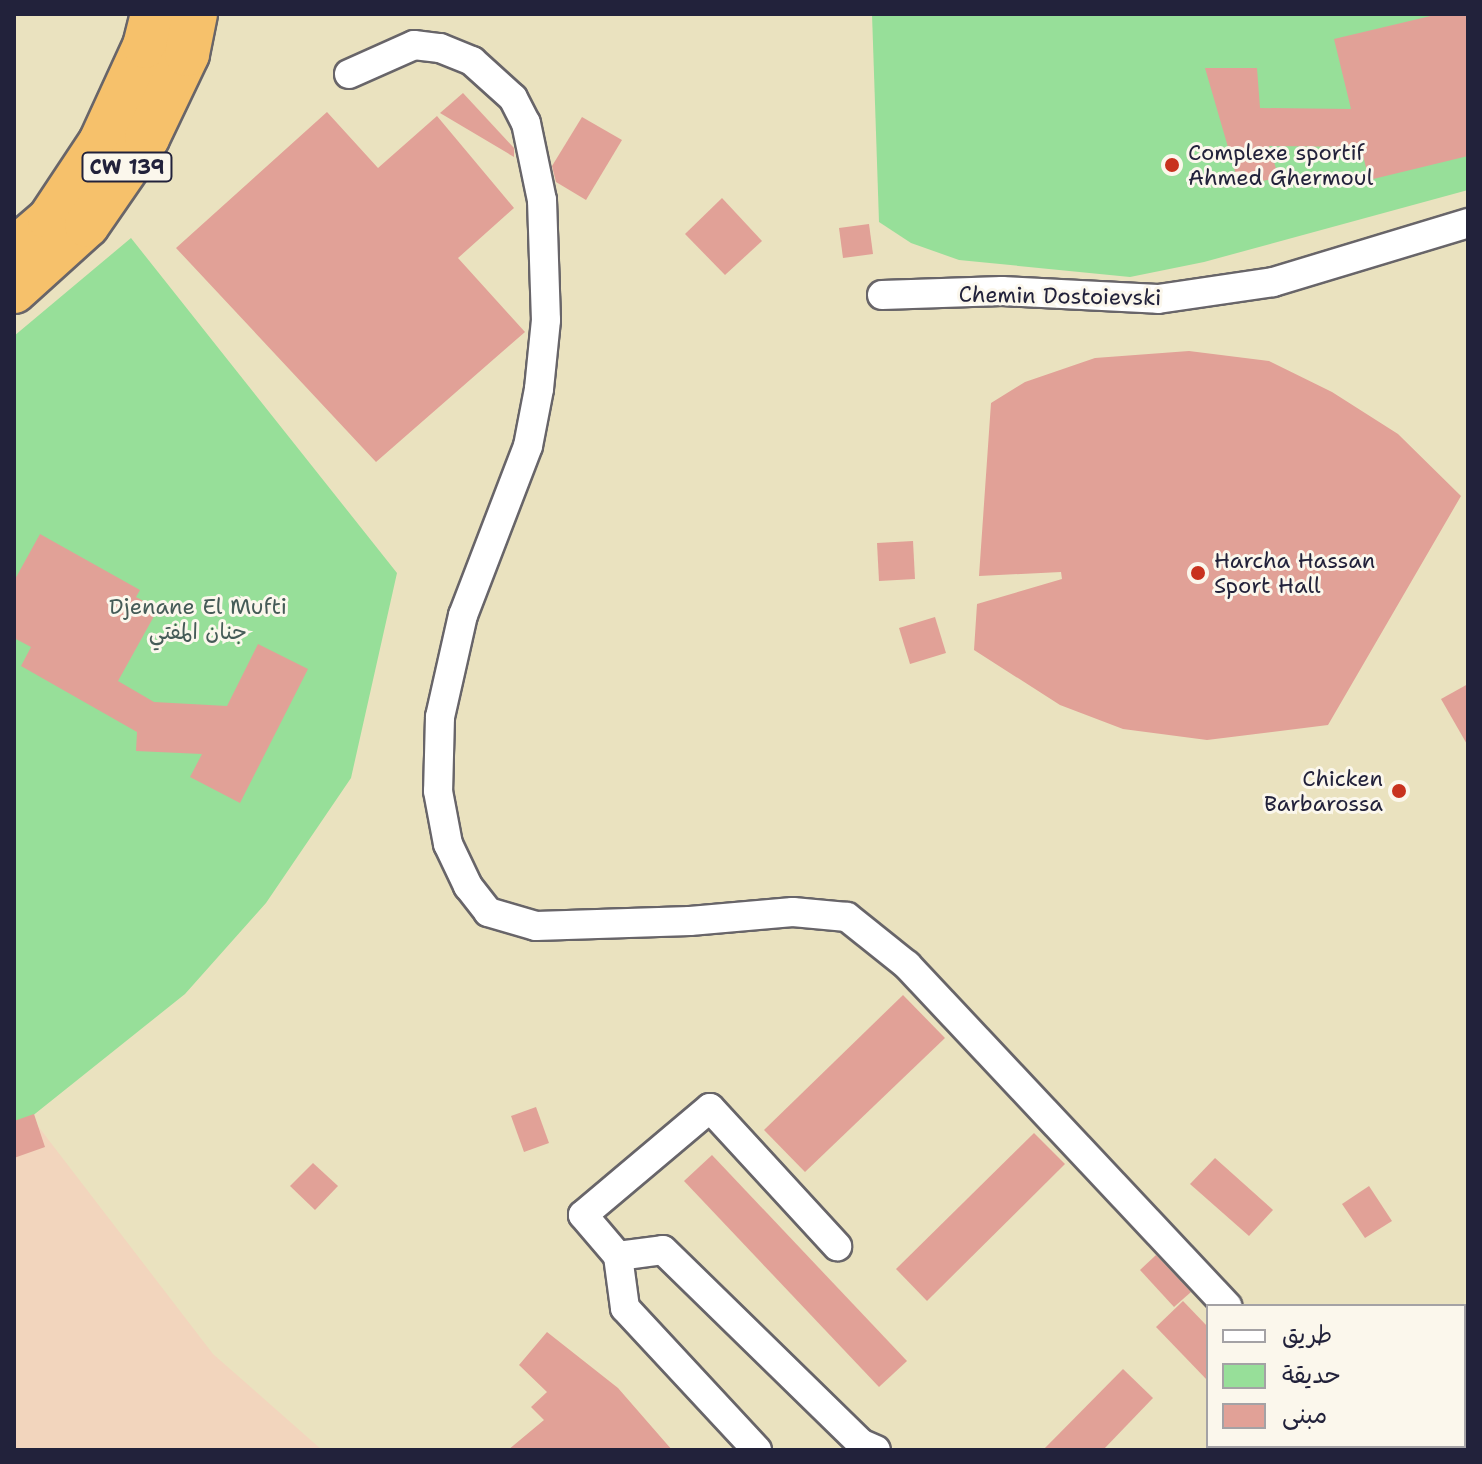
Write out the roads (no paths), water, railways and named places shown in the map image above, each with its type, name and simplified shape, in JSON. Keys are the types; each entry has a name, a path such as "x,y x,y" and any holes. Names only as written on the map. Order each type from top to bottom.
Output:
{"highway":[{"name":"CW 139","path":"14,250 50,219 101,142 145,46 153,14"},
{"name":"CW 139","path":"14,291 87,225 147,138 187,54 195,14"}],"street":[{"path":"349,74 414,45 440,48 472,61 513,98 526,123 542,200 546,320 539,389 528,446 463,615 440,717 438,791 448,844 468,886 488,912 536,926 690,921 793,912 847,917 907,965 1225,1304"},
{"name":"Chemin Dostoievski","path":"882,295 1002,291 1158,299 1273,282 1468,223"},
{"path":"757,1450 625,1308 618,1256 583,1215 710,1108 837,1246"},
{"path":"618,1256 663,1250 862,1444 876,1450"}],"place":[{"name":"Complexe sportif Ahmed Ghermoul","path":"1172,165"},
{"name":"Harcha Hassan Sport Hall","path":"1198,573"},
{"name":"Chicken Barbarossa","path":"1399,791"}],"park label":[{"name":"Djenane El Mufti جنان المفتي","path":"198,618"}]}
